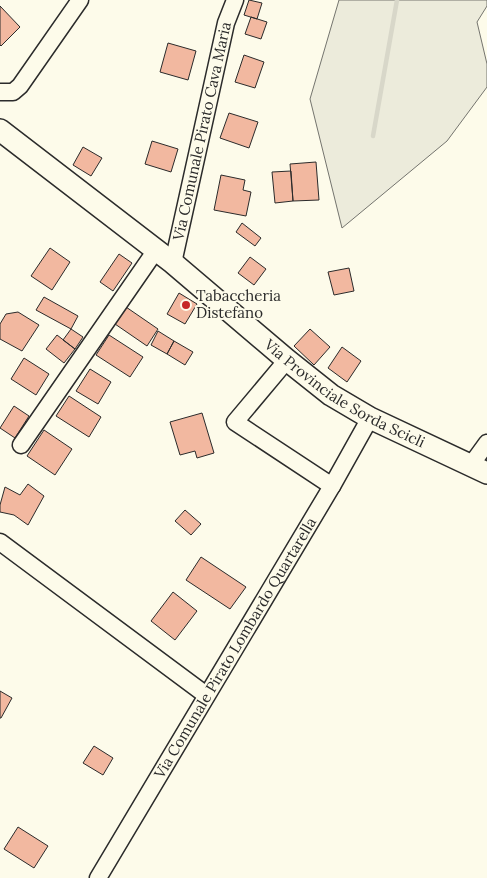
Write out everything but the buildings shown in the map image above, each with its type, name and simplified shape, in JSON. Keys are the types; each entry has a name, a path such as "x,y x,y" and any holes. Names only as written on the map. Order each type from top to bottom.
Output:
{"main road":[{"name":"Via Provinciale Sorda Scicli","path":"2,136 173,263 287,360 332,395 370,418 479,469"}],"street":[{"path":"0,92 13,92 20,86 80,0"},
{"name":"Via Comunale Pirato Cava Maria","path":"173,263 226,22 234,0"},
{"path":"21,445 156,250"},
{"path":"287,360 235,422 332,486"},
{"name":"Via Comunale Pirato Lombardo Quartarella","path":"98,878 332,486 370,418"},
{"path":"479,469 487,442"},
{"path":"0,542 206,695"}],"shaded area":[{"path":"339,0 487,0 487,6 477,22 487,64 487,87 447,141 342,228 310,99"}],"waterway":[{"path":"373,136 397,0"}],"place":[{"name":"Tabaccheria Distefano","path":"186,305"}]}
